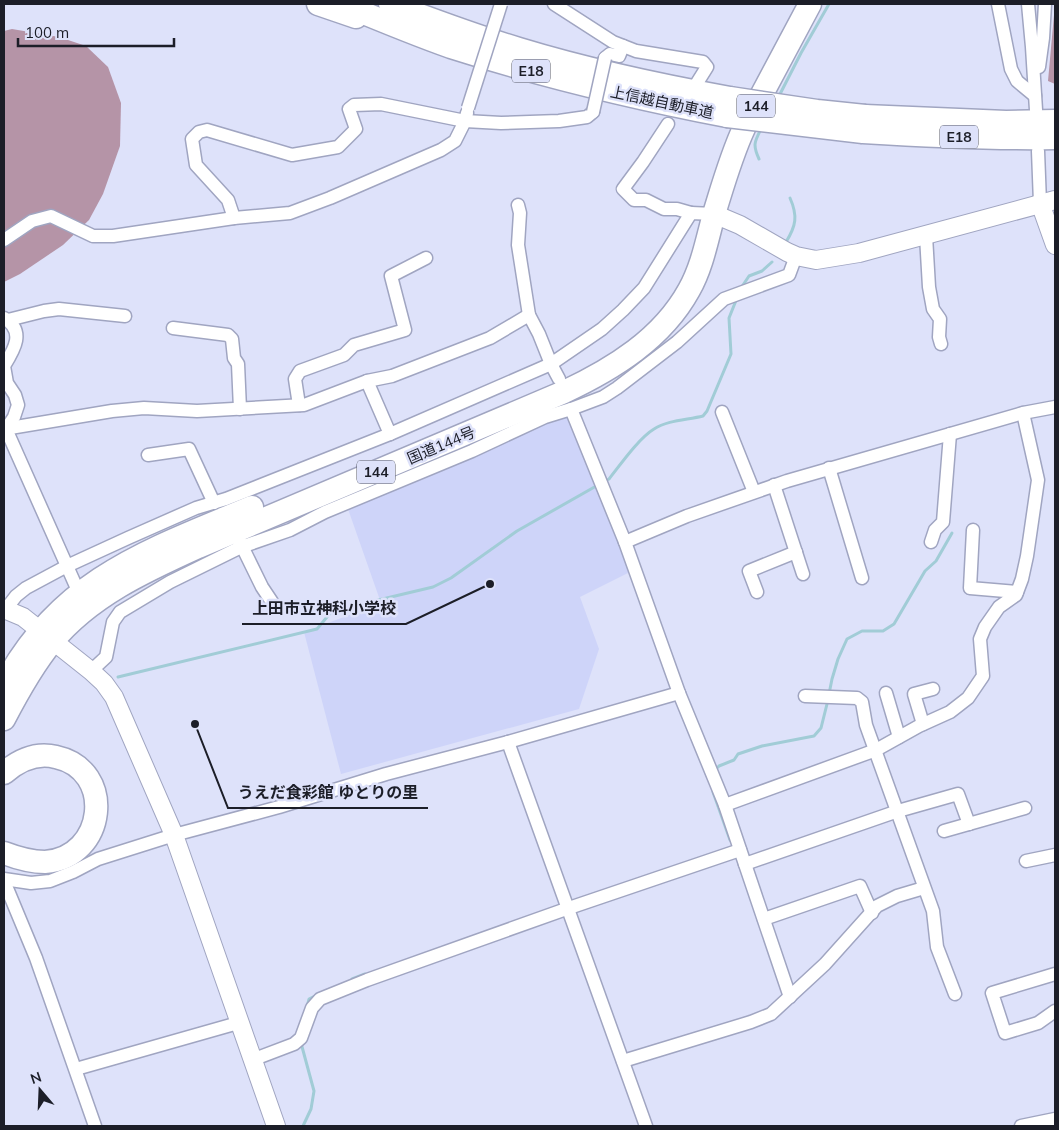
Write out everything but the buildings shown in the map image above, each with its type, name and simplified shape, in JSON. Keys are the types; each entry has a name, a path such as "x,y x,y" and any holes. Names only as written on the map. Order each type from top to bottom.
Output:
{"highway":[{"path":"318,4 388,28 450,46"},
{"name":"上信越自動車道","path":"342,4 450,46 583,85 651,101 728,107 788,107 864,124 938,137 1047,144"},
{"name":"上信越自動車道","path":"390,4 518,49 653,84 728,107"},
{"path":"407,4 518,49"},
{"name":"国道144号","path":"46,636 72,621 119,586 168,561 238,539 564,392 609,369 646,341 677,308 689,290 697,271 729,164 744,128 810,4"},
{"name":"上信越自動車道","path":"864,124 1055,121"},
{"name":"国道144号","path":"46,636 79,592 102,576 157,547 555,372 581,368 635,331 667,300 692,263 714,214"},
{"name":"144","path":"4,685 46,636"},
{"name":"144","path":"4,719 34,665 46,636"},
{"path":"4,773 20,761 30,757 41,755 63,758 74,763 89,780 97,806 92,830 78,849 68,855 57,860 44,862 30,861 4,854"}],"street":[{"path":"4,240 32,221 51,216 93,236 113,236 234,218 290,213 330,198 441,150 455,141 467,114 501,4"},
{"path":"554,4 613,42 636,52 703,62 707,67 697,83"},
{"path":"998,4 1011,69 1017,81 1035,96"},
{"path":"1028,4 1036,110"},
{"path":"1035,96 1043,38 1045,4"},
{"path":"234,218 228,200 196,165 192,140 199,132 207,130 292,155 338,147 356,129 350,110 354,105 381,104 467,114 501,123 587,117 593,112 605,58 610,54 619,56 623,46"},
{"path":"668,124 623,189 634,200 646,200 664,209 714,214 740,225 796,256 816,260 839,258 926,236 1048,201"},
{"path":"1047,144 1048,201 1055,246"},
{"path":"518,205 520,214 518,246 529,315 555,372"},
{"path":"276,1126 174,835 114,696 91,671 23,617 5,609 26,588 67,566 196,508 214,503 555,372 623,310 644,288 691,213"},
{"path":"926,236 929,287 933,309 940,319 939,337 941,344"},
{"path":"91,671 106,657 114,622 120,612 238,539 290,530 325,512 472,451 545,417 603,396 617,388 677,342 724,298 789,275 796,256"},
{"path":"299,405 295,379 300,372 344,355 354,345 406,330 391,276 426,258"},
{"path":"5,429 14,417 18,405 15,395 7,383 4,366 16,347 16,333 6,319 59,309 125,316"},
{"path":"5,429 112,411 144,408 197,412 304,405 367,381 392,376 490,338 529,315"},
{"path":"173,328 228,335 232,339 234,358 238,364 240,410"},
{"path":"367,381 390,434"},
{"path":"625,542 687,516 774,485 1023,413 1055,407"},
{"path":"571,409 625,542 679,693 724,805 790,997"},
{"path":"722,412 754,492"},
{"path":"724,805 876,750 923,724 950,712 968,698 983,676 980,639 985,627 999,607 1016,595 1027,556 1038,480 1023,413"},
{"path":"5,429 79,592"},
{"path":"931,542 935,530 944,522 950,434"},
{"path":"148,455 189,449 214,503"},
{"path":"829,468 862,578"},
{"path":"774,485 803,574"},
{"path":"973,530 970,588 1017,592"},
{"path":"238,539 262,588 276,608"},
{"path":"756,592 749,571 796,552"},
{"path":"923,724 914,694 933,689"},
{"path":"95,1126 36,958 4,880 31,883 50,881 98,859 174,835 679,693"},
{"path":"886,693 899,737"},
{"path":"805,696 857,698 862,702 866,725 933,912 937,948 955,994"},
{"path":"508,742 646,1126"},
{"path":"745,864 898,811 958,794 968,824"},
{"path":"944,831 1025,808"},
{"path":"252,1060 294,1044 301,1038 312,1008 320,999 367,980 569,908 740,850"},
{"path":"1026,861 1055,855"},
{"path":"764,919 860,886 872,913"},
{"path":"623,1061 751,1022 771,1014 826,964 878,906 888,900 924,888"},
{"path":"1055,976 992,993 1005,1034 1038,1023 1055,1011"},
{"path":"76,1068 238,1022"},
{"path":"1021,1126 1055,1119"}],"shaded area":[{"path":"1055,4 1055,84 1048,81"},
{"path":"12,29 59,37 86,46 108,67 121,103 120,146 103,194 89,220 63,245 20,274 4,282 4,31"},
{"path":"569,413 632,571 580,597 599,649 579,709 341,774 304,632 381,603 348,509 428,477"}],"waterway":[{"path":"778,98 829,4"},
{"path":"759,159 755,143 762,127"},
{"path":"786,242 795,221 790,198"},
{"path":"741,288 749,276 762,271 772,262"},
{"path":"603,482 609,479 648,433 659,426 671,422 703,416 707,411 731,354 729,318 737,298"},
{"path":"118,677 317,629 332,611 433,587 451,578 517,531 598,485"},
{"path":"829,694 838,659 847,639 862,631 883,631 894,624 925,571 936,561 952,533"},
{"path":"715,770 719,766 734,760 738,754 762,746 814,736 821,728 828,700"},
{"path":"713,792 730,840"},
{"path":"352,979 365,974"},
{"path":"307,1007 309,999 317,995"},
{"path":"301,1043 314,1091 311,1109 303,1126"}],"place":[{"name":"上田市立神科小学校","path":"490,584"},
{"name":"うえだ食彩館 ゆとりの里","path":"195,724"}]}
